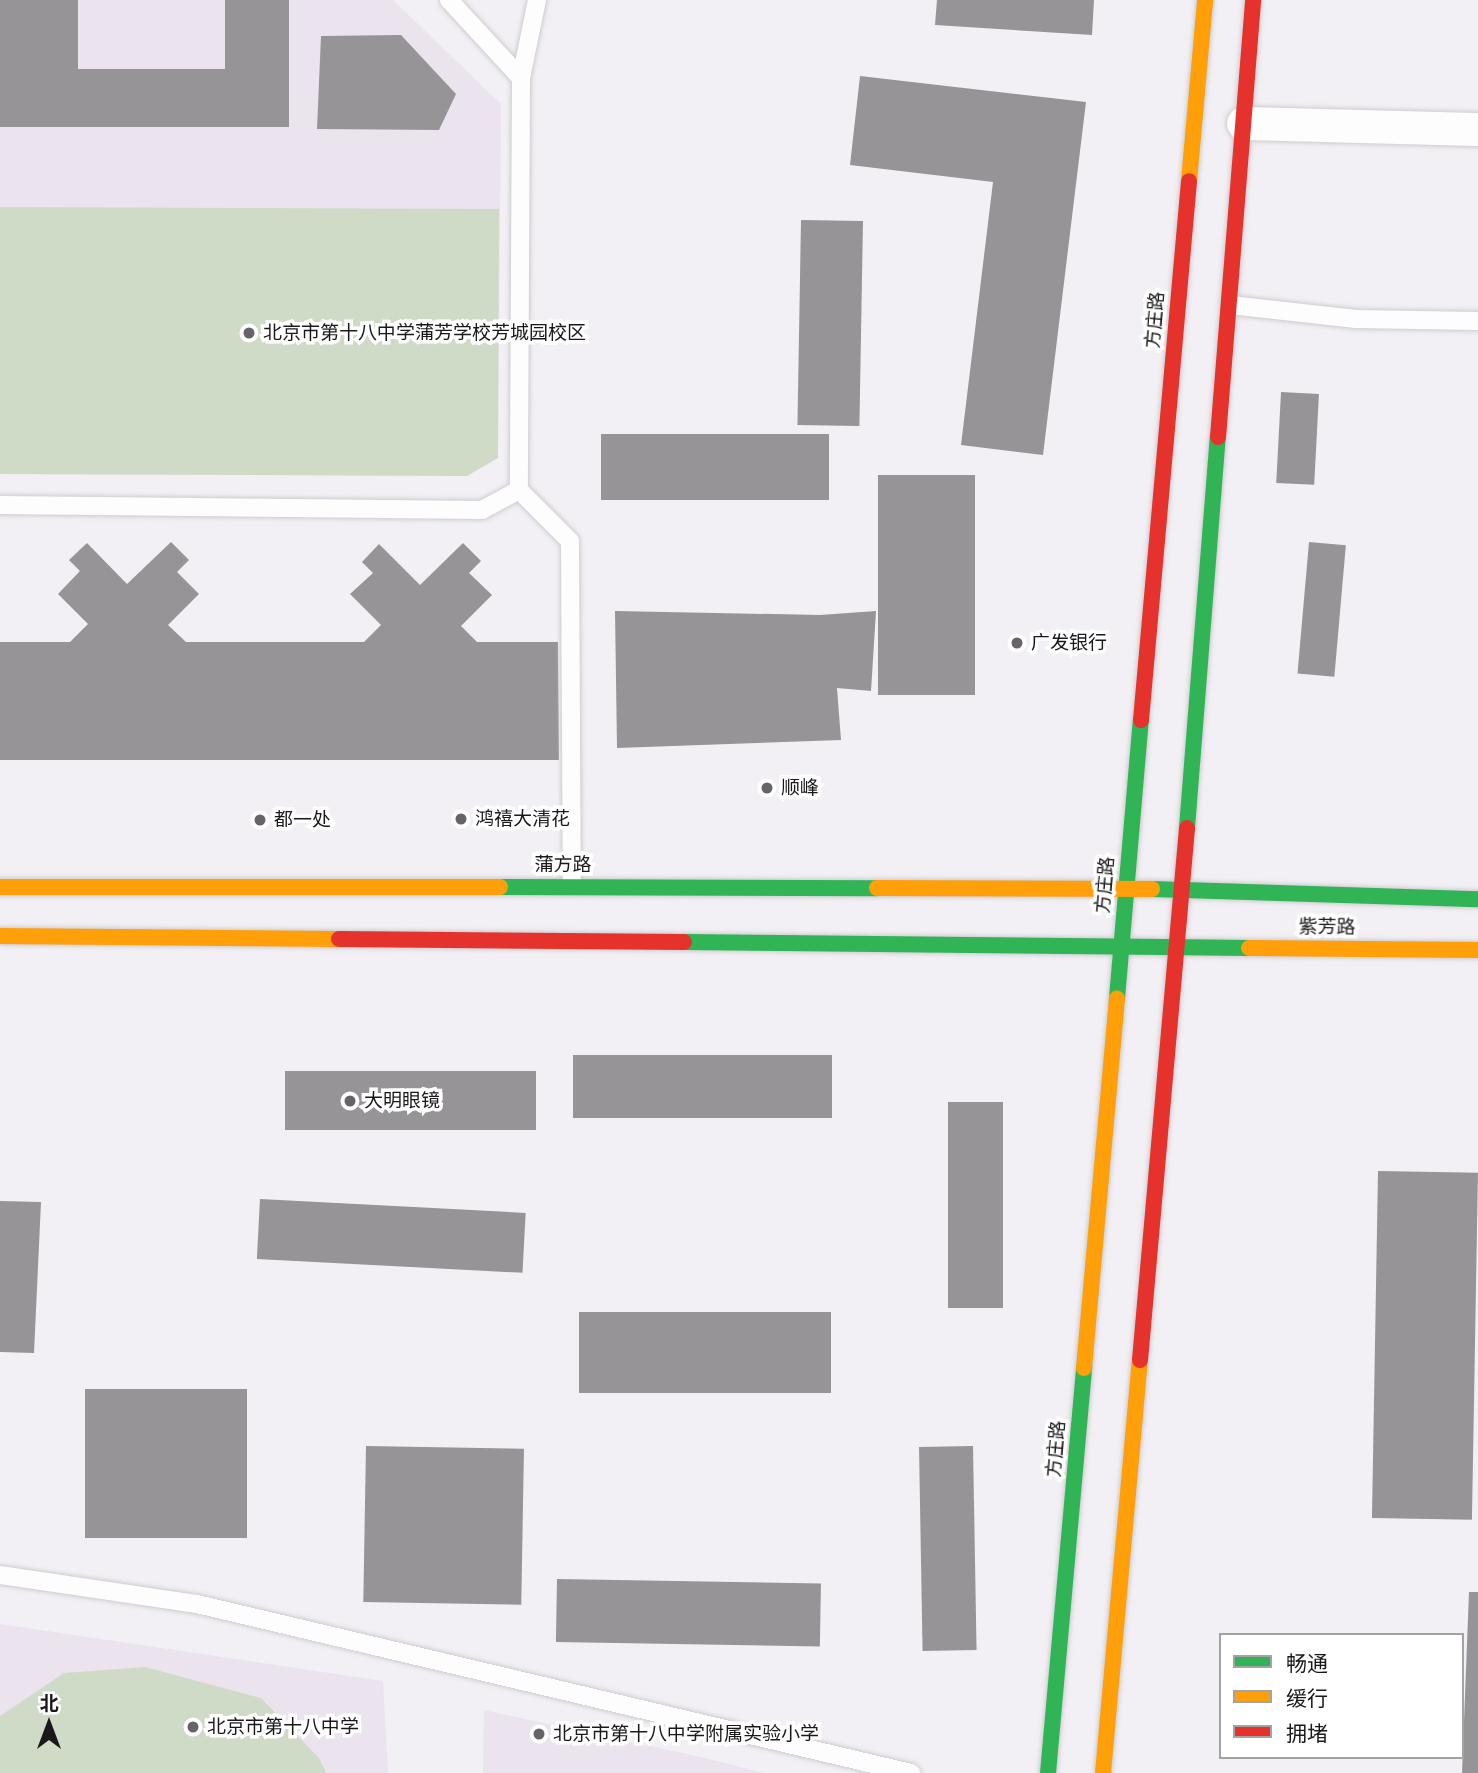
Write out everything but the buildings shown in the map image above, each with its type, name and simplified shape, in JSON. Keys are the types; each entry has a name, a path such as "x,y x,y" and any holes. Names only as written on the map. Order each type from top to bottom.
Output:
{"main road":[{"name":"方庄路","path":"1048,1773 1205,0"},
{"path":"1103,1773 1182,889 1253,0"},
{"name":"蒲方路","path":"0,887 1182,889"},
{"name":"紫芳路","path":"1182,889 1478,899"},
{"path":"0,936 1122,945"},
{"name":"紫芳路","path":"1122,945 1478,950"}],"street":[{"path":"1243,123 1478,129"}],"lane":[{"path":"449,0 521,78"},
{"path":"537,0 521,78 519,490 569,541 572,886"},
{"path":"1230,305 1356,318 1478,321"},
{"path":"0,505 482,510 519,490"},
{"path":"0,1575 197,1604 911,1773"}],"shaded area":[{"name":"北京市第十八中学蒲芳学校芳城园校区","path":"0,0 393,0 501,104 498,458 467,476 0,474"},
{"name":"北京市第十八中学","path":"0,1624 383,1681 388,1773 0,1773"},
{"name":"北京市第十八中学附属实验小学","path":"484,1710 705,1758 764,1773 483,1773"}],"green space":[{"path":"0,207 499,209 498,458 467,476 0,474"},
{"path":"145,1667 261,1698 319,1758 326,1773 0,1773 0,1716 64,1673"}],"traffic: fast":[{"path":"1187,828 1218,437"},
{"path":"1117,998 1141,720"},
{"path":"500,887 877,888"},
{"path":"1152,889 1478,899"},
{"path":"684,942 1249,948"},
{"path":"1048,1773 1084,1368"}],"traffic: slow":[{"path":"1189,181 1205,0"},
{"path":"0,887 500,887"},
{"path":"877,888 1152,889"},
{"path":"0,936 339,939"},
{"path":"1249,948 1478,950"},
{"path":"1084,1368 1117,998"},
{"path":"1103,1773 1140,1360"}],"traffic: jam":[{"path":"1218,437 1253,0"},
{"path":"1141,720 1189,181"},
{"path":"1140,1360 1187,828"},
{"path":"339,939 684,942"}],"place":[{"name":"北京市第十八中学蒲芳学校芳城园校区","path":"249,333"},
{"name":"广发银行","path":"1017,643"},
{"name":"顺峰","path":"767,788"},
{"name":"鸿禧大清花","path":"461,819"},
{"name":"都一处","path":"260,820"},
{"name":"大明眼镜","path":"350,1101"},
{"name":"北京市第十八中学","path":"193,1727"},
{"name":"北京市第十八中学附属实验小学","path":"539,1734"}]}
